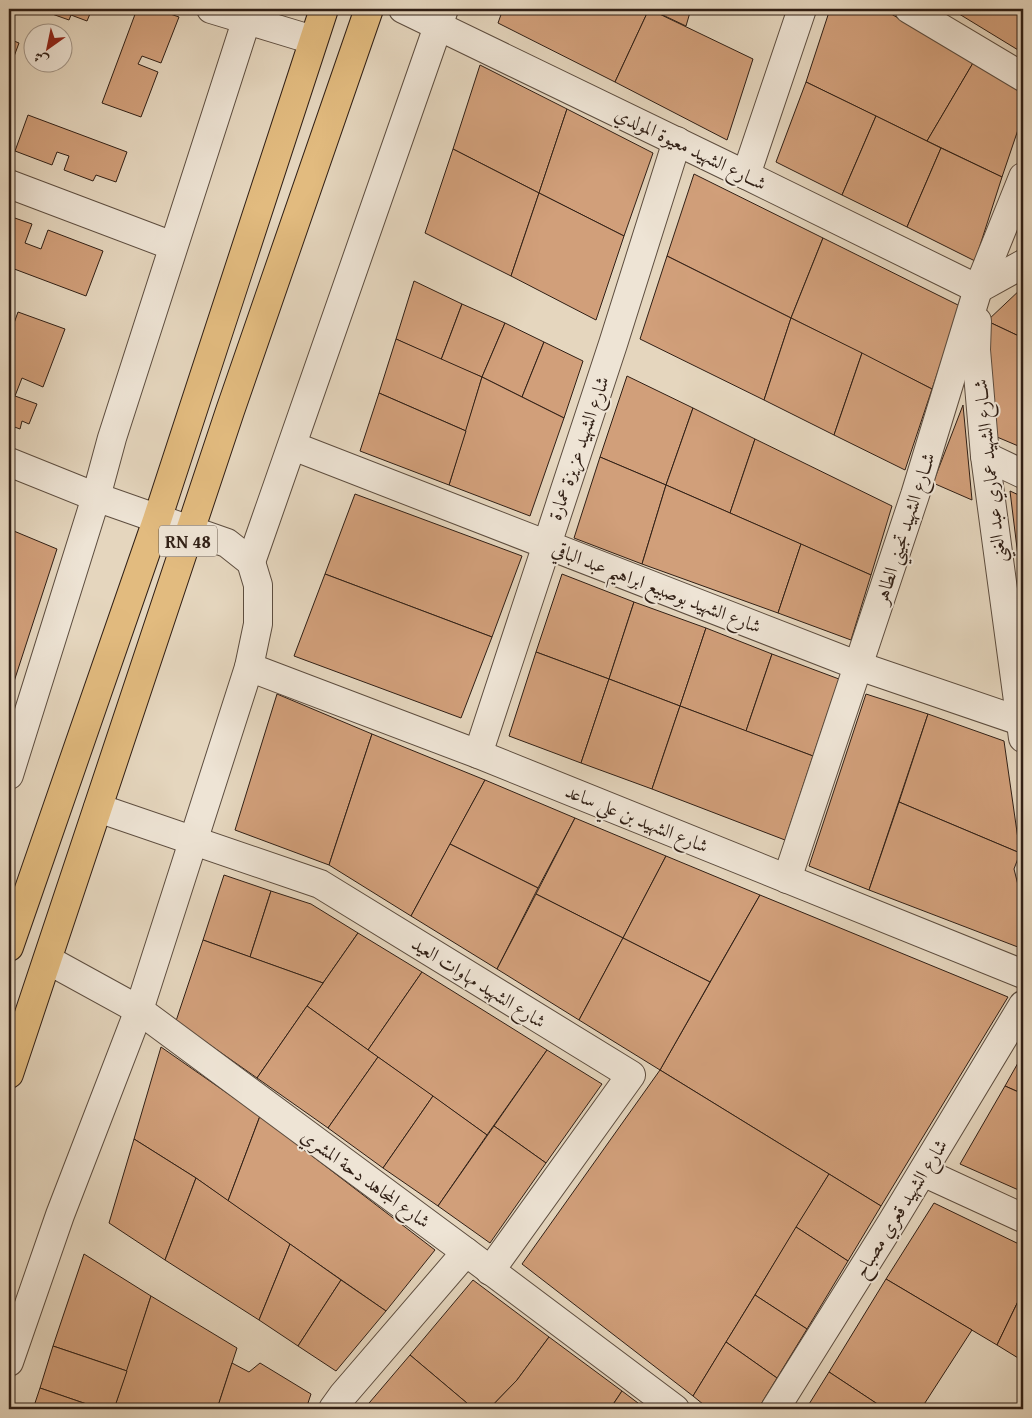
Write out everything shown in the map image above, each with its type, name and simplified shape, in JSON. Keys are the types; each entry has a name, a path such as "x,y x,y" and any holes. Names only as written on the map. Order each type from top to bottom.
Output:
{"highway":[{"name":"RN 48","path":"9,947 157,520 324,9"},
{"name":"RN 48","path":"9,1074 230,411 369,9"}],"street":[{"path":"212,9 248,14 313,40"},
{"name":"شــارع الشهيد معيوة المولدي","path":"403,9 441,17 677,141 978,289"},
{"path":"746,175 802,9"},
{"path":"909,9 1023,77"},
{"path":"9,775 96,497 112,438 248,14"},
{"path":"251,562 441,17"},
{"name":"شارع الشهيد عزيزة عمارة","path":"478,754 613,344 677,141"},
{"name":"شــارع الشهيد تجيني الطاهر","path":"787,879 915,495 978,289 1023,178"},
{"path":"9,184 173,246"},
{"path":"978,289 1023,264"},
{"name":"شــارع الشهيد عماري عبد الغني","path":"978,289 976,350 985,456 1022,728"},
{"name":"شارع الشهيد بوصبيع ابراهيم عبد الباقي","path":"293,446 1022,728"},
{"path":"985,456 1023,474"},
{"path":"9,462 157,520 227,543 251,562 258,585 258,624 249,666 194,841 139,1010 60,1215 9,1362"},
{"name":"شارع الشهيد بن علي ساعد","path":"249,666 478,754 1023,974"},
{"name":"شارع الشهيد مهاوات العيد","path":"98,808 320,884 631,1076 490,1271"},
{"name":"شارع المجاهد دحة المشري","path":"48,960 139,1010 675,1409"},
{"name":"شارع الشهيد قعري مصباح","path":"775,1409 923,1172 1023,1005"},
{"path":"923,1172 1023,1218"},
{"path":"333,1409 343,1394 466,1252"}],"building":[{"path":"38,9 92,9 87,21 71,15 69,20"},
{"path":"137,9 156,9 179,17 161,63 142,56 138,64 158,72 141,117 102,103"},
{"path":"503,9 649,9 615,82 498,23"},
{"path":"649,9 753,59 727,140 615,82"},
{"path":"650,9 691,9 686,26"},
{"path":"830,9 883,9 973,63 927,141 806,82"},
{"path":"951,9 1023,9 1023,53"},
{"path":"9,39 19,43 9,70"},
{"path":"973,63 1023,93 1023,115 1002,177 927,141"},
{"path":"480,65 567,109 539,193 453,149"},
{"path":"806,82 876,116 842,195 776,162"},
{"path":"567,109 653,153 624,236 539,193"},
{"path":"28,115 127,152 116,182 96,175 93,181 64,170 69,156 57,152 52,165 15,151"},
{"path":"876,116 941,148 907,227 842,195"},
{"path":"941,148 1002,177 975,261 907,227"},
{"path":"453,149 539,193 511,276 425,233"},
{"path":"694,174 823,238 791,318 667,256"},
{"path":"539,193 624,236 596,320 511,276"},
{"path":"9,216 32,224 25,243 41,249 48,230 103,251 86,296 9,267"},
{"path":"823,238 960,306 932,389 791,318"},
{"path":"667,256 791,318 764,400 640,339"},
{"path":"414,281 462,304 441,360 396,339"},
{"path":"1023,287 1023,338 987,321"},
{"path":"462,304 505,323 482,377 441,360"},
{"path":"18,312 65,329 43,387 22,378 15,396 37,404 29,424 22,421 20,429 9,425 9,337"},
{"path":"791,318 862,353 834,435 764,400"},
{"path":"987,321 1023,338 1023,448 997,437"},
{"path":"505,323 544,342 522,397 482,377"},
{"path":"396,339 482,377 466,431 379,393"},
{"path":"544,342 583,361 564,418 522,397"},
{"path":"862,353 932,389 905,470 834,435"},
{"path":"627,376 693,408 666,485 600,457"},
{"path":"482,377 564,418 530,516 449,485"},
{"path":"379,393 466,431 449,485 360,451"},
{"path":"963,405 972,500 933,483"},
{"path":"693,408 755,439 730,513 666,485"},
{"path":"755,439 892,506 871,575 730,513"},
{"path":"600,457 666,485 642,564 574,538"},
{"path":"666,485 801,544 778,613 642,564"},
{"path":"1010,491 1023,497 1023,597"},
{"path":"355,494 522,556 492,637 325,574"},
{"path":"9,529 57,549 9,697"},
{"path":"801,544 871,575 851,640 778,613"},
{"path":"325,574 492,637 461,718 294,656"},
{"path":"562,574 634,602 609,679 536,652"},
{"path":"1018,595 1023,597 1023,630"},
{"path":"634,602 706,628 680,706 609,679"},
{"path":"706,628 772,654 746,731 680,706"},
{"path":"536,652 609,679 581,763 509,736"},
{"path":"772,654 839,679 813,756 746,731"},
{"path":"609,679 680,706 652,789 581,763"},
{"path":"277,694 372,734 329,865 235,830"},
{"path":"866,694 928,714 869,890 809,866"},
{"path":"680,706 813,756 785,840 652,789"},
{"path":"928,714 1004,741 1020,853 899,802"},
{"path":"372,734 485,780 411,916 329,865"},
{"path":"485,780 575,818 538,888 450,844"},
{"path":"899,802 1020,853 1014,869 1023,905 1023,949 869,890"},
{"path":"575,818 666,856 623,938 536,894"},
{"path":"450,844 538,888 497,969 411,916"},
{"path":"666,856 760,895 710,982 623,938"},
{"path":"224,875 271,891 250,957 203,940"},
{"path":"271,891 311,904 358,933 323,983 250,957"},
{"path":"536,894 623,938 579,1020 497,969"},
{"path":"760,895 1008,997 881,1206 660,1070"},
{"path":"358,933 422,972 368,1050 307,1006"},
{"path":"623,938 710,982 660,1070 579,1020"},
{"path":"203,940 323,983 257,1078 176,1021"},
{"path":"422,972 547,1050 487,1135 368,1050"},
{"path":"307,1006 378,1057 328,1128 257,1078"},
{"path":"161,1047 260,1116 228,1201 196,1178 134,1139"},
{"path":"547,1050 602,1084 546,1163 494,1126"},
{"path":"1023,1054 1023,1094 1005,1086"},
{"path":"378,1057 433,1096 383,1168 328,1128"},
{"path":"660,1070 829,1174 693,1396 522,1264"},
{"path":"1005,1086 1023,1094 1023,1192 960,1164"},
{"path":"433,1096 487,1135 438,1206 383,1168"},
{"path":"260,1116 435,1250 386,1311 228,1201"},
{"path":"494,1126 546,1163 490,1243 438,1206"},
{"path":"134,1139 196,1178 165,1260 109,1223"},
{"path":"829,1174 881,1206 848,1261 796,1227"},
{"path":"196,1178 290,1244 259,1320 165,1260"},
{"path":"934,1203 1023,1246 1023,1291 997,1345 886,1279"},
{"path":"796,1227 848,1261 807,1329 755,1295"},
{"path":"290,1244 341,1280 298,1346 259,1320"},
{"path":"84,1254 151,1296 127,1371 53,1346"},
{"path":"886,1279 972,1330 921,1409 885,1409 829,1372"},
{"path":"341,1280 386,1311 336,1371 298,1346"},
{"path":"473,1280 549,1337 517,1380 489,1409 474,1409 410,1355"},
{"path":"1023,1291 1023,1361 997,1345"},
{"path":"755,1295 807,1329 777,1378 726,1342"},
{"path":"151,1296 237,1348 217,1409 114,1409"},
{"path":"549,1337 622,1391 610,1409 489,1409 517,1380"},
{"path":"726,1342 777,1378 758,1409 709,1409 693,1396"},
{"path":"53,1346 127,1371 114,1409 101,1409 40,1388"},
{"path":"410,1355 474,1409 364,1409"},
{"path":"232,1363 249,1372 260,1363 311,1394 306,1409 217,1409"},
{"path":"829,1372 885,1409 806,1409"},
{"path":"40,1388 101,1409 33,1409"},
{"path":"622,1391 646,1409 610,1409"}]}
